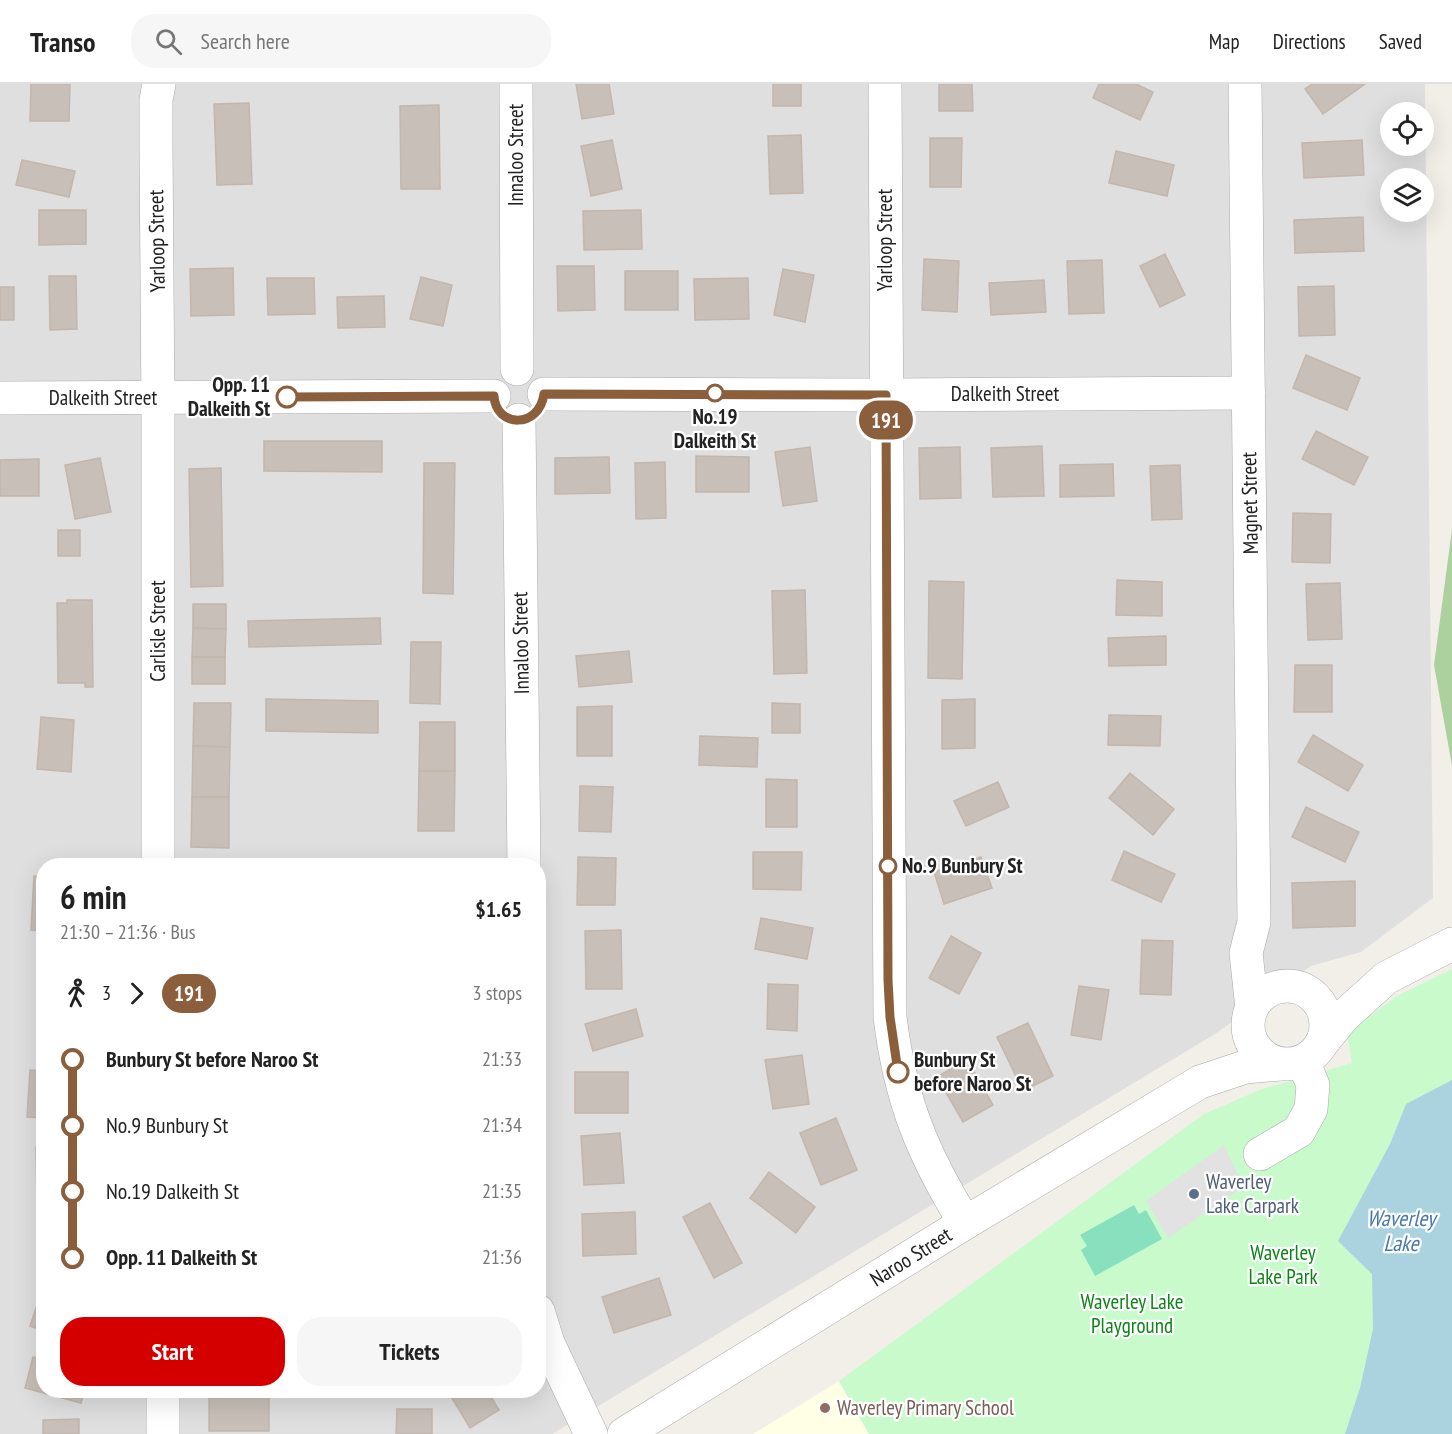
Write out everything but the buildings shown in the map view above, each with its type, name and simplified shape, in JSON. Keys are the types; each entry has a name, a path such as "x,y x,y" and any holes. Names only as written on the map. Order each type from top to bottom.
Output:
{"street":[{"name":"Yarloop Street","path":"158,397 156,100 159,84"},
{"name":"Innaloo Street","path":"516,84 517,369"},
{"name":"Yarloop Street","path":"885,84 890,1017 894,1056 903,1094 917,1135 944,1189 965,1223"},
{"name":"Magnet Street","path":"1245,84 1254,922 1246,953 1250,1015"},
{"path":"517,369 533,373 543,386 544,394 540,409 527,419 519,420 503,415 497,408 494,396 496,383 501,376 517,369"},
{"name":"Dalkeith Street","path":"544,394 1249,393"},
{"name":"Dalkeith Street","path":"0,398 494,396"},
{"name":"Carlisle Street","path":"158,397 158,858"},
{"name":"Innaloo Street","path":"519,420 524,858"},
{"name":"Magnet Street","path":"1254,922 1271,967 1299,988"},
{"path":"1386,978 1338,987 1280,986 1269,990 1259,998 1250,1015 1249,1033 1254,1045 1270,1060 1301,1056 1386,978 1452,944"},
{"path":"1299,988 1315,997 1326,1020 1325,1032 1301,1056"},
{"name":"Naroo Street","path":"1200,1082 1231,1052 1250,1015"},
{"path":"1260,1154 1299,1131 1311,1109 1313,1085 1301,1056"},
{"name":"Naroo Street","path":"624,1434 965,1223 1200,1082 1245,1067 1301,1056"},
{"path":"546,1336 591,1434"},
{"path":"163,1398 163,1434"}],"shaded area":[{"path":"0,84 1425,84 1425,102 1380,102 1380,156 1426,156 1426,168 1380,168 1380,222 1426,222 1433,898 1361,952 1311,966 1215,1034 552,1434 0,1434"},
{"name":"Waverley Lake Carpark","path":"1224,1145 1243,1187 1168,1238 1146,1201"},
{"name":"Waverley Primary School","path":"839,1381 869,1434 753,1434"}],"green space":[{"path":"1452,529 1452,766 1434,665"},
{"name":"Waverley Lake Park","path":"1452,969 1452,1434 869,1434 839,1381 1204,1114 1262,1089 1352,1063 1347,1033 1397,996"},
{"path":"1134,1205 1139,1214 1146,1210 1162,1239 1095,1276 1081,1250 1087,1246 1080,1235"}],"water":[{"name":"Waverley Lake","path":"1452,1080 1452,1434 1345,1434 1360,1388 1373,1329 1372,1274 1338,1241 1390,1144 1406,1104"}],"bus line":[{"name":"191","path":"287,397 494,396 497,408 503,415 519,420 527,419 540,409 544,394 886,395 888,980 894,1056 898,1072"}],"place":[{"name":"No.19 Dalkeith St","path":"715,393"},
{"name":"Opp. 11 Dalkeith St","path":"287,397"},
{"name":"No.9 Bunbury St","path":"888,866"},
{"name":"Bunbury St before Naroo St","path":"898,1072"},
{"name":"Waverley Lake Carpark","path":"1194,1194"},
{"name":"Waverley Primary School","path":"825,1408"}],"park label":[{"name":"Waverley Lake Playground","path":"1132,1314"}]}
